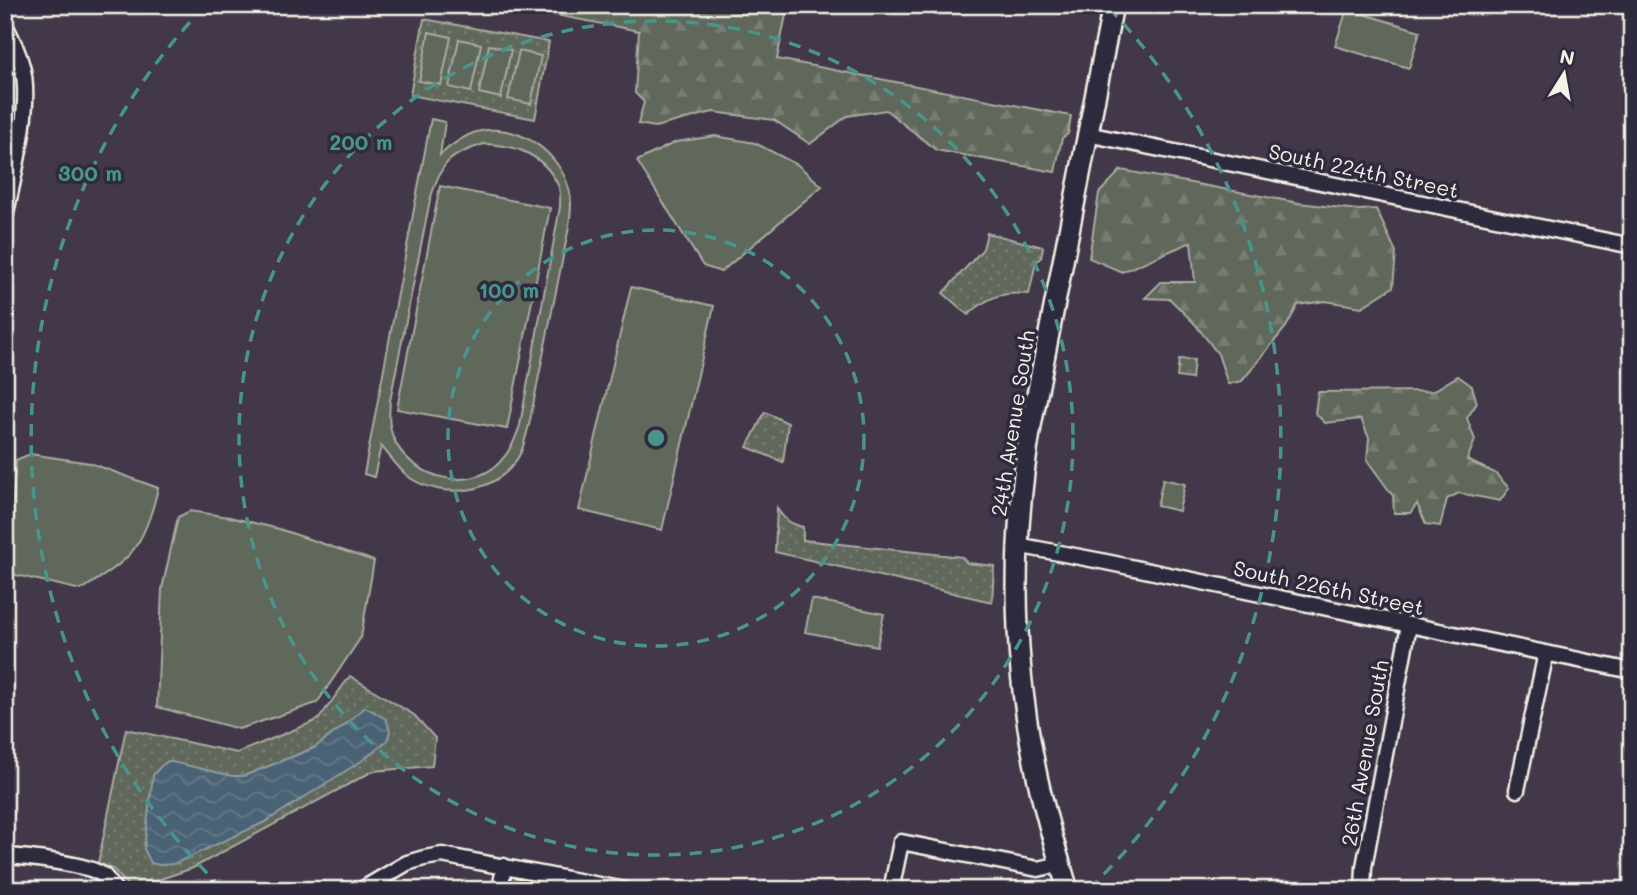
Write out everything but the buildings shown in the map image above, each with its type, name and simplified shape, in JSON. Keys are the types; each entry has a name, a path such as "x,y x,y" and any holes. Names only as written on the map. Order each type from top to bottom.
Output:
{"street":[{"name":"24th Avenue South","path":"1068,890 1036,772 1024,701 1018,636 1017,545 1029,436 1113,5"},
{"path":"5,25 23,67 25,88 20,144 5,218"},
{"name":"South 224th Street","path":"1087,134 1632,246"},
{"name":"South 226th Street","path":"1017,545 1632,671"},
{"name":"26th Avenue South","path":"1363,890 1364,867 1409,625"},
{"path":"1517,790 1546,653"},
{"path":"891,890 901,842 1038,869 1060,864"},
{"path":"361,890 407,863 442,855 625,890"},
{"path":"5,856 81,867 103,875 115,890"},
{"path":"500,890 504,866"}],"green space":[{"path":"504,5 788,5 777,59 1071,116 1068,134 1062,138 1055,172 936,150 886,110 847,116 810,144 774,120 713,112 655,127 638,124 644,102 635,93 639,31"},
{"path":"1347,9 1420,31 1409,68 1335,46"},
{"path":"424,19 549,42 535,119 410,95"},
{"path":"429,32 451,37 441,85 419,81"},
{"path":"459,39 481,44 471,92 449,87"},
{"path":"489,45 511,50 501,98 479,93"},
{"path":"519,51 541,56 531,104 508,99"},
{"path":"431,119 445,122 440,155 476,132 506,131 520,135 546,151 556,163 564,175 571,204 569,227 529,425 521,452 510,469 498,479 469,490 438,489 410,478 381,446 374,477 364,474","holes":["484,144 518,149 545,166 559,187 560,207 520,425 514,441 503,459 486,472 472,478 456,479 426,471 402,452 391,429 390,401 430,200 438,177 453,157"]},
{"path":"715,136 755,143 798,165 822,186 721,272 703,266 637,161 676,142"},
{"path":"1121,170 1299,203 1358,210 1376,209 1396,252 1393,287 1362,307 1325,301 1298,305 1286,327 1242,381 1228,384 1218,354 1195,324 1170,299 1145,298 1161,282 1195,282 1191,242 1122,272 1089,258 1099,193"},
{"path":"440,186 550,208 507,429 397,409"},
{"path":"987,233 1043,247 1041,258 1036,262 1029,294 996,297 982,303 968,315 943,293 983,249"},
{"path":"631,287 714,306 662,530 579,510"},
{"path":"1179,359 1194,360 1192,379 1177,377"},
{"path":"1458,376 1472,386 1477,403 1467,418 1475,440 1467,460 1495,473 1509,488 1500,501 1459,493 1447,499 1440,526 1426,524 1417,504 1410,513 1394,513 1393,496 1367,460 1369,438 1361,419 1325,423 1315,413 1318,392 1433,391"},
{"path":"765,412 788,423 783,462 747,447"},
{"path":"30,454 90,463 158,488 146,525 132,551 116,567 81,590 7,573 16,460"},
{"path":"1163,479 1185,484 1179,511 1157,506"},
{"path":"777,508 788,521 803,527 803,540 962,557 967,563 994,566 992,602 775,552"},
{"path":"190,511 279,529 374,561 361,637 317,703 239,729 157,707 162,589 178,517"},
{"path":"812,599 884,614 877,646 805,632"},
{"path":"350,676 414,715 435,738 432,766 373,771 193,868 131,889 113,869 98,863 126,729 237,753 318,720","holes":["365,707 265,822 234,776 244,776 314,748"]}],"water":[{"path":"365,707 386,719 390,731 387,741 363,760 265,822 174,864 151,863 144,849 153,775 161,766 168,761 233,776 244,776 314,748"}]}
